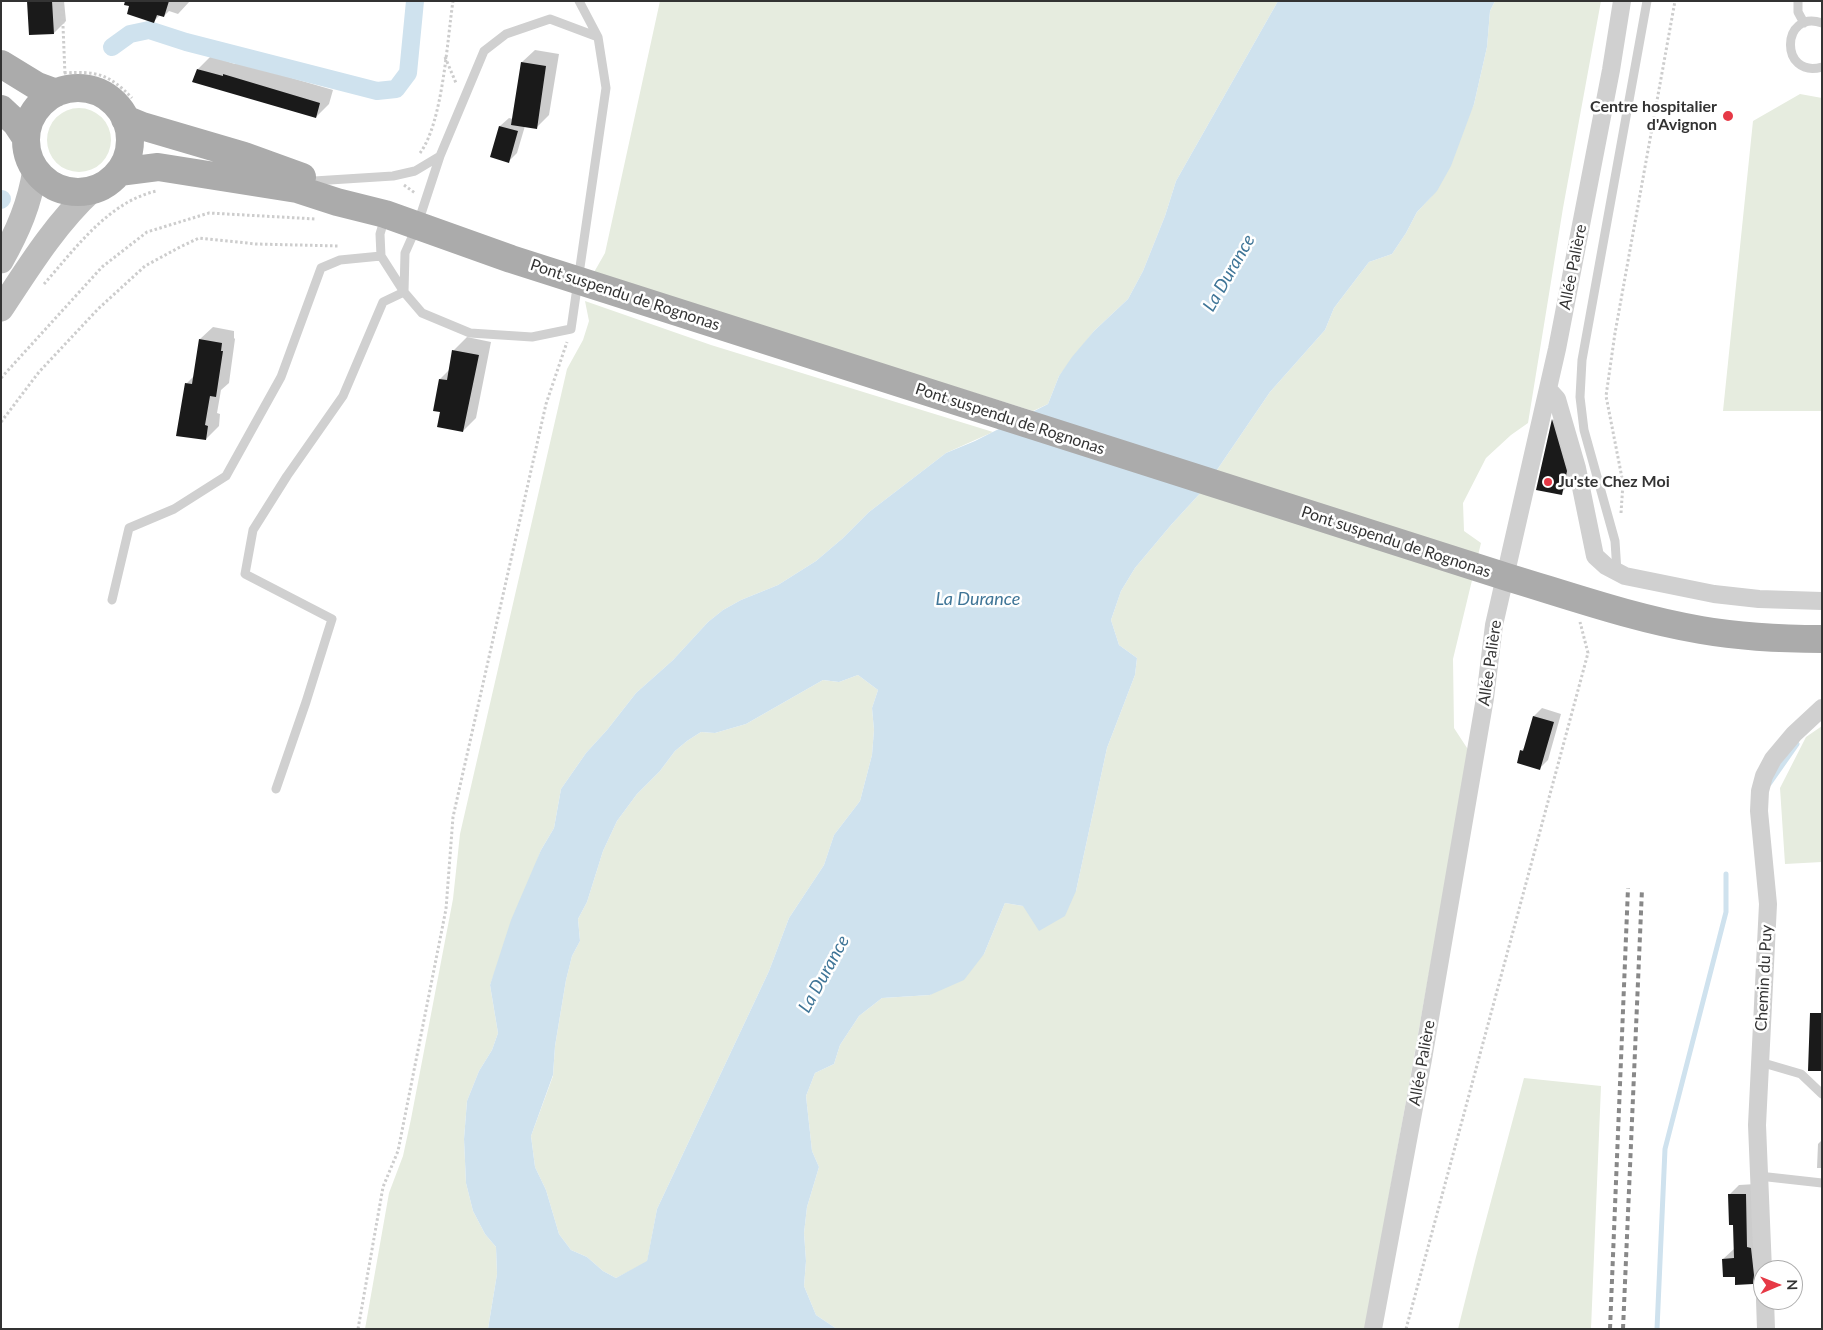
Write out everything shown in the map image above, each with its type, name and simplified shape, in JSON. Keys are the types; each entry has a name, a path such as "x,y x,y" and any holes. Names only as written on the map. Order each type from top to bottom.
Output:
{"main road":[{"path":"1,64 37,86 61,92"},
{"path":"1,309 37,256 77,204 92,190 107,183 119,172 126,160 129,132 125,119 116,105 103,95 88,89 72,88 41,104 30,120 26,138 29,159 34,169 45,181 60,189 75,192 92,190"},
{"path":"1,109 16,123 26,138"},
{"path":"125,119 142,126 244,156 314,181 385,214"},
{"path":"119,172 158,167 241,179 297,189 337,202 385,214"},
{"path":"1,261 11,244 26,209 31,194 34,169"},
{"name":"Pont suspendu de Rognonas","path":"385,214 511,259 1510,578 1632,615 1702,630 1772,639 1822,639"}],"street":[{"name":"Allée Palière","path":"1373,1329 1485,698 1494,625 1557,349 1606,99 1622,1"},
{"path":"1548,389 1557,399 1577,468 1595,556 1606,566 1625,576 1714,594 1760,600 1822,601"},
{"name":"Chemin du Puy","path":"1763,1260 1757,1125 1768,904 1759,811 1760,791 1764,776 1773,759 1794,734 1822,708"},
{"path":"1765,1310 1766,1329"}],"lane":[{"path":"385,214 380,234 380,256 404,292 422,313 470,333 532,337 571,329 606,88 598,38 579,1"},
{"path":"1617,572 1615,541 1584,430 1580,397 1582,360 1647,1"},
{"path":"1798,1 1798,12 1804,23"},
{"path":"404,292 405,253 417,226 440,156 484,50 506,34 550,19 598,38"},
{"path":"1822,23 1811,21 1797,27 1792,34 1790,49 1792,56 1804,67 1812,69 1822,67"},
{"path":"314,181 393,176 414,171 440,156"},
{"path":"112,600 129,528 174,509 226,476 281,377 321,268 340,260 380,256"},
{"path":"276,789 332,619 245,574 253,530 287,476 343,396 383,302 404,292"},
{"path":"1760,1062 1801,1074 1822,1094"},
{"path":"1759,1176 1822,1183"}],"path":[{"path":"61,92 62,1"},
{"path":"414,171 416,158 425,146 435,120 453,1"},
{"path":"1612,531 1621,513 1623,483 1606,396 1615,333 1676,1"},
{"path":"445,56 463,100"},
{"path":"83,240 102,220 141,195 155,191"},
{"path":"1,378 102,267 147,232 208,213 324,221"},
{"path":"1,422 39,372 98,309 145,266 199,238 256,244 354,246 360,258"},
{"path":"358,1329 384,1188 398,1151 446,909 452,817 546,404 571,329"},
{"path":"1406,1329 1588,652 1573,597"}],"shaded area":[{"path":"660,1 1278,1 1176,181 1165,216 1143,271 1128,299 1094,331 1059,376 1048,404 1033,411 593,274 605,253"},
{"path":"1495,1 1601,1 1563,208 1528,423 1511,435 1486,458 1463,503 1464,531 1481,543 1453,659 1454,728 1469,751 1365,1329 837,1329 816,1315 804,1286 806,1261 804,1233 807,1207 819,1167 812,1151 806,1096 815,1073 834,1064 840,1045 859,1016 882,998 930,995 984,954 1005,903 1023,906 1076,891 1107,748 1135,675 1137,658 1119,645 1111,620 1121,591 1135,568 1204,489 1270,392 1325,330 1334,308 1369,262 1392,254 1417,212 1431,197 1474,104 1487,47 1490,11"},
{"path":"1800,94 1822,98 1822,411 1723,411 1753,121"},
{"path":"73,108 85,108 102,117 109,128 111,140 109,152 102,163 85,172 73,172 61,167 52,158 47,146 47,134 52,122 61,113"},
{"path":"585,301 711,345 993,432 946,453 869,512 816,561 778,585 741,600 723,610 708,622 673,660 636,693 586,753 561,789 554,828 541,850 490,985 498,1033 492,1050 479,1071 467,1101 464,1139 466,1183 473,1211 485,1234 496,1247 497,1274 488,1329 365,1329 389,1193 403,1156 411,1119 453,899 460,834 567,369 583,340 589,321"},
{"path":"858,675 878,690 872,708 874,730 872,755 860,801 834,835 824,865 789,918 769,971 657,1209 647,1262 616,1278 603,1271 587,1257 571,1250 559,1234 546,1190 535,1167 531,1136 553,1076 555,1046 566,980 572,956 580,941 578,919 587,902 603,851 617,821 637,794 660,771 675,751 687,741 701,732 715,733 746,724 823,680 839,682"},
{"path":"1822,726 1822,862 1785,864 1780,788 1806,737"},
{"path":"1524,1078 1601,1086 1591,1329 1458,1329"}],"water":[{"name":"La Durance","path":"1278,1 1495,1 1490,11 1487,47 1474,104 1451,166 1437,191 1417,212 1392,254 1369,262 1334,308 1325,330 1270,392 1204,489 1135,568 1121,591 1111,620 1119,645 1137,658 1135,675 1107,748 1076,891 1065,916 1039,931 1023,906 1005,903 984,954 964,980 930,995 882,998 859,1016 840,1045 834,1064 815,1073 806,1096 812,1151 819,1167 807,1207 804,1233 806,1261 804,1286 816,1315 837,1329 488,1329 497,1274 496,1247 485,1234 473,1211 466,1183 464,1139 467,1101 479,1071 492,1050 498,1033 490,985 511,920 541,850 554,828 561,789 586,753 636,693 673,660 708,622 723,610 741,600 778,585 816,561 869,512 946,453 975,441 1048,404 1059,376 1072,357 1094,331 1128,299 1143,271 1165,216 1176,181","holes":["858,675 878,690 872,708 874,730 872,755 860,801 834,835 824,865 789,918 769,971 657,1209 647,1261 616,1278 603,1271 587,1257 571,1250 559,1234 546,1190 535,1167 531,1136 553,1075 555,1046 566,980 572,956 580,941 578,919 587,902 603,851 617,821 637,794 660,771 675,751 701,732 715,733 746,724 823,680 839,682"]}],"building":[{"path":"27,1 52,1 54,34 29,35"},
{"path":"125,1 169,1 164,17 157,15 154,23 127,14 129,6 124,5"},
{"path":"521,62 546,66 537,129 511,125"},
{"path":"197,69 223,76 223,74 320,103 316,118 192,82"},
{"path":"499,126 518,131 509,163 490,157"},
{"path":"199,339 222,343 221,351 223,351 216,397 210,396 205,425 208,426 206,440 176,436 185,383 192,384"},
{"path":"452,350 479,355 463,432 437,427 440,412 433,411 439,379 447,380"},
{"path":"1552,419 1567,471 1562,495 1536,490"},
{"path":"1533,716 1554,722 1540,770 1517,763 1520,750 1523,751"},
{"path":"1810,1013 1822,1013 1822,1071 1808,1071"},
{"path":"1728,1194 1746,1194 1747,1247 1751,1248 1753,1284 1735,1285 1735,1277 1723,1277 1722,1259 1734,1258 1733,1225 1729,1225"}],"waterway":[{"path":"112,47 130,34 149,30 186,42 377,91 396,89 408,73 415,1"},
{"path":"1769,784 1797,744"},
{"path":"1657,1329 1665,1149 1726,912 1726,874"}],"railway":[{"path":"1610,1329 1628,888"},
{"path":"1623,1329 1642,889"}],"place":[{"name":"Centre hospitalier d'Avignon","path":"1728,116"},
{"name":"Ju'ste Chez Moi","path":"1548,482"}]}
